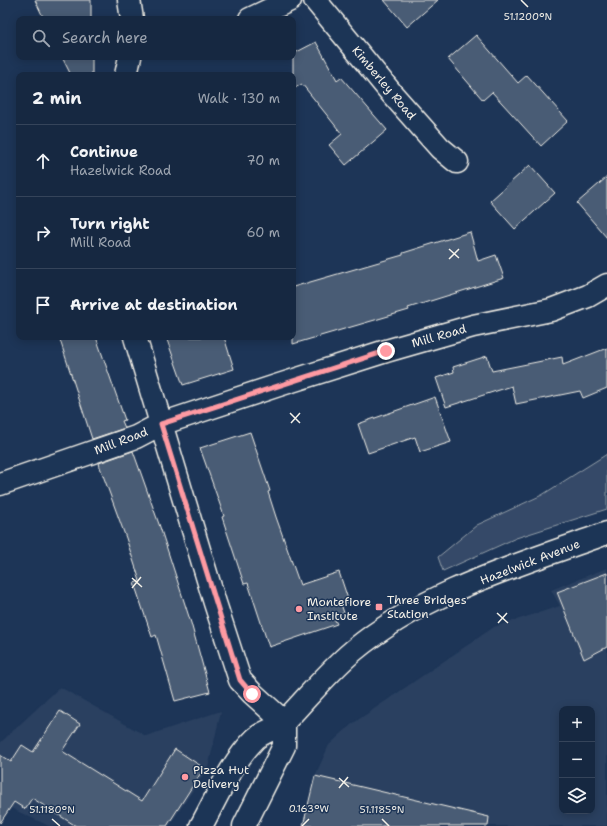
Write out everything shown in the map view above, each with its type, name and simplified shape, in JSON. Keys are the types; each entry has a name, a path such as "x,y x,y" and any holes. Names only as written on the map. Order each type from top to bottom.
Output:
{"street":[{"path":"129,0 132,16"},
{"path":"256,16 290,0"},
{"name":"Kimberley Road","path":"315,0 440,148 457,162"},
{"path":"127,72 129,60"},
{"name":"Mill Road","path":"0,484 136,437 161,424 386,351 473,326 551,310 588,296 607,285"},
{"path":"136,340 215,603 240,680 252,694 284,722 284,746 244,826"},
{"name":"Hazelwick Avenue","path":"201,826 232,769 256,738 284,722 320,682 348,656 390,624 456,590 607,533"}],"shaded area":[{"path":"607,454 607,509 516,538 443,571 438,557 477,525 542,495"},
{"path":"607,568 607,826 303,826 315,776 329,745 352,724 494,627 560,606 551,590"},
{"path":"60,687 146,736 221,711 208,768 169,826 49,826 0,803 0,743"}],"building":[{"path":"35,0 91,0 91,16 43,16"},
{"path":"384,0 438,0 407,27"},
{"path":"476,35 518,83 527,75 568,121 541,146 492,92 483,100 448,59"},
{"path":"316,42 337,80 341,77 387,130 346,165 329,145 342,134 302,84 296,87 296,72 293,72 293,60 296,60 296,52"},
{"path":"64,60 92,60 92,72 70,72"},
{"path":"530,165 555,193 515,229 490,201"},
{"path":"607,177 607,238 577,203"},
{"path":"470,232 478,261 496,255 504,278 408,308 409,310 293,344 293,340 296,340 296,286 403,255 403,253"},
{"path":"60,340 97,340 125,420 122,421 125,428 92,439"},
{"path":"167,340 225,340 234,369 183,385"},
{"path":"607,348 607,388 583,398 580,391 516,404 512,386 446,407 436,378 454,372 453,367 487,356 492,371 562,357 563,365"},
{"path":"435,397 451,442 420,452 415,437 368,453 358,424"},
{"path":"250,432 270,491 268,492 276,517 300,585 339,572 349,602 341,604 344,613 333,616 337,624 269,647 248,583 244,584 222,517 224,516 200,448"},
{"path":"133,451 160,527 191,623 210,692 175,701 156,635 152,637 134,583 140,581 99,463"},
{"path":"607,573 607,647 584,659 557,592"},
{"path":"60,711 80,724 62,751 142,801 175,749 204,768 167,826 76,826 32,798 25,809 14,802 0,823 0,755 11,762 22,745 33,752"},
{"path":"315,776 489,817 488,826 303,826"}],"place":[{"name":"Three Bridges Station","path":"379,607"},
{"name":"Montefiore Institute","path":"299,609"},
{"name":"Pizza Hut Delivery","path":"185,777"}],"route":[{"path":"252,694 240,680 161,424 386,351"}]}
